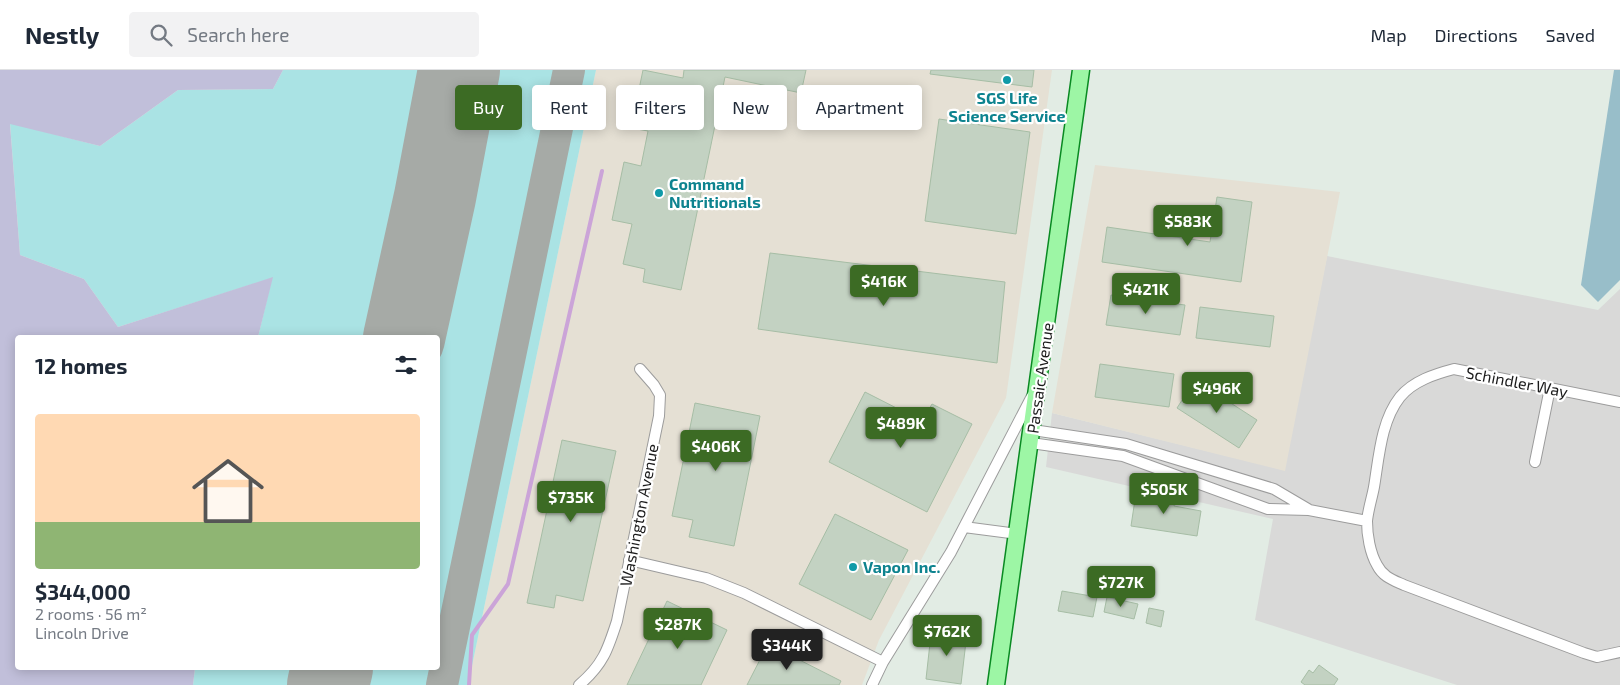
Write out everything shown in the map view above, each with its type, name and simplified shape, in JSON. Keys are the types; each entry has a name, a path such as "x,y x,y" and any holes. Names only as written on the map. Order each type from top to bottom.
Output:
{"main road":[{"name":"Passaic Avenue","path":"996,685 1032,437 1081,70"}],"street":[{"name":"Washington Avenue","path":"580,685 592,675 606,654 617,621 659,416 660,395 640,369"},
{"name":"Schindler Way","path":"1620,402 1454,369 1415,384 1401,396 1390,414 1382,440 1367,522 1371,551 1384,576 1584,653 1597,657 1620,652"},
{"path":"872,685 883,662 951,552 1039,382"},
{"path":"1535,462 1550,388"},
{"path":"1032,437 1126,444 1274,489 1309,510"},
{"path":"1032,437 1123,456 1268,509 1309,510 1367,522"},
{"path":"964,527 1018,534"},
{"path":"629,560 706,578 729,587 883,662"}],"shaded area":[{"path":"0,70 283,70 273,89 178,90 100,146 10,124 20,255 84,279 118,327 273,277 258,335 15,335 15,670 195,670 193,685 0,685"},
{"path":"283,70 430,70 375,335 258,335 272,278 118,327 84,279 20,255 10,123 100,146 178,90 273,89"},
{"path":"478,70 557,70 554,85 532,85 532,130 545,130 450,594 443,616 440,619 440,335 423,335 466,130 522,130 522,85 475,85"},
{"path":"580,70 596,70 593,85 577,85"},
{"path":"596,70 1052,70 1006,398 879,640 862,685 468,685 584,130 606,130 606,85 593,85"},
{"path":"1614,70 1620,70 1620,280 1598,302 1581,285"},
{"path":"568,130 584,130 468,685 453,685"},
{"path":"1095,165 1340,192 1285,471 1052,413"},
{"path":"1327,256 1598,310 1620,289 1620,685 1457,685 1255,620 1273,519 1046,467 1052,413 1284,470"},
{"path":"195,670 307,670 304,685 193,685"},
{"path":"356,670 430,670 432,676 432,685 352,685"}],"building":[{"name":"Command Nutritionals","path":"643,70 683,78 684,70 806,70 803,85 797,85 797,92 787,90 787,85 763,85 725,77 723,85 714,85 714,130 681,290 643,282 645,269 623,264 632,224 612,220 624,162 641,166 648,131 642,130 704,130 704,85 640,85"},
{"name":"SGS Life Science Service","path":"931,70 1034,70 1032,87 930,74"},
{"path":"939,119 1030,132 1016,234 925,221"},
{"path":"1217,197 1252,202 1241,282 1102,262 1107,227 1210,242"},
{"path":"770,253 1005,282 997,363 758,329"},
{"path":"1111,295 1185,305 1180,335 1106,325"},
{"path":"1200,307 1274,316 1270,347 1196,338"},
{"path":"1100,364 1174,374 1169,407 1095,397"},
{"path":"1195,380 1257,420 1239,448 1177,408"},
{"path":"865,392 922,421 932,404 972,424 927,512 829,462"},
{"path":"695,403 760,416 734,546 689,537 693,520 672,516"},
{"path":"562,440 616,451 583,601 556,595 554,608 527,603"},
{"path":"1136,493 1176,499 1174,506 1201,511 1197,536 1131,526"},
{"name":"Vapon Inc.","path":"835,514 908,550 871,620 799,584"},
{"path":"1062,591 1097,597 1093,617 1058,611"},
{"path":"1107,597 1138,604 1134,619 1104,612"},
{"path":"667,601 727,630 701,685 627,685"},
{"path":"1149,608 1164,611 1161,627 1146,623"},
{"path":"939,626 954,628 953,632 967,633 961,684 926,679 930,643 937,644"},
{"path":"768,644 841,681 839,685 747,685"},
{"path":"1319,665 1338,679 1334,685 1305,685 1301,682 1309,670 1313,673"}],"waterway":[{"path":"469,685 472,635 508,584 602,171"}],"taxiway":[{"path":"442,685 569,70"}],"runway":[{"path":"405,335 435,197 459,70"},
{"path":"328,685 332,670"}],"place":[{"name":"SGS Life Science Service","path":"1007,80"},
{"name":"Command Nutritionals","path":"659,193"},
{"name":"Vapon Inc.","path":"853,567"}]}
